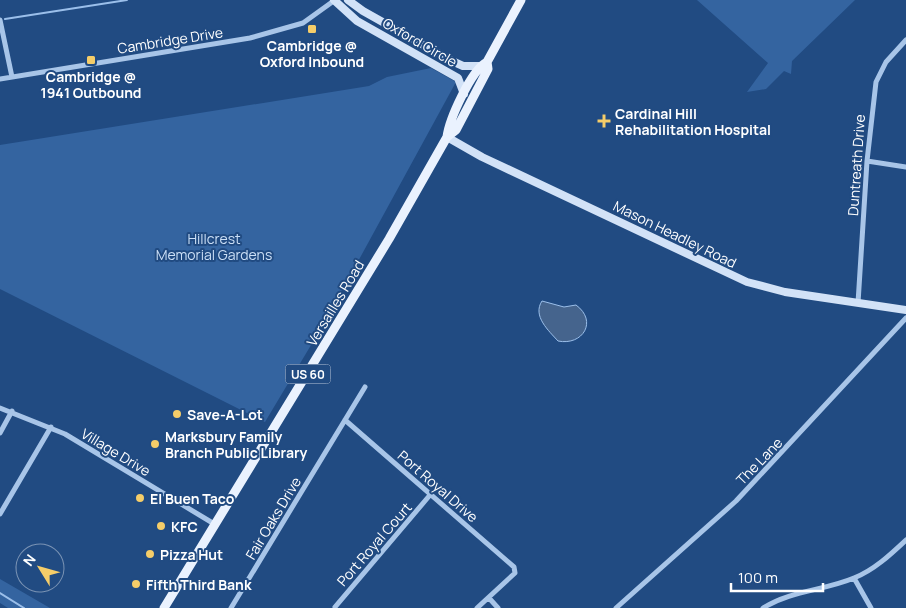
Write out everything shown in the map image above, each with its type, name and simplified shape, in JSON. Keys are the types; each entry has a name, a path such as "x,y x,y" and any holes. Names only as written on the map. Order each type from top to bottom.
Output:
{"main road":[{"name":"Oxford Circle","path":"334,0 357,21 458,78 464,94"},
{"name":"Oxford Circle","path":"348,0 363,11 452,61 464,66 483,64"},
{"name":"Versailles Road","path":"447,137 448,124 464,94 521,0"},
{"name":"Versailles Road","path":"164,608 389,239 447,137 456,130 488,69 483,64"},
{"name":"Mason Headley Road","path":"447,137 482,157 747,282 784,292 906,310"}],"street":[{"name":"Cambridge Drive","path":"0,79 250,38 303,23 334,0"},
{"path":"0,20 12,77"},
{"name":"Duntreath Drive","path":"858,303 867,161 876,82 883,67 906,40"},
{"path":"867,161 906,167"},
{"name":"The Lane","path":"616,608 736,501 906,318"},
{"name":"Fair Oaks Drive","path":"231,608 364,387"},
{"name":"Village Drive","path":"0,408 51,427 216,525"},
{"path":"0,433 12,411"},
{"name":"Port Royal Drive","path":"345,420 515,569 509,580 489,598"},
{"path":"1,511 51,427"},
{"name":"Port Royal Court","path":"335,607 430,495"},
{"path":"763,608 789,595 854,578 884,560 906,540"},
{"path":"854,578 871,608"},
{"path":"477,608 489,598 498,608"}],"green space":[{"path":"697,0 855,0 792,61 791,74 784,71 766,89 747,92 768,63"},
{"name":"Hillcrest Memorial Gardens","path":"431,68 456,82 326,320 265,422 0,289 0,145 369,86 387,77"},
{"path":"0,579 15,588 15,593 24,593 50,608 8,608 0,603"}],"shaded area":[{"path":"542,301 564,307 576,305 583,311 586,318 587,325 585,331 574,340 567,342 558,341 540,318 539,307"}],"waterway":[{"path":"5,19 127,0"},
{"path":"0,593 24,608"}],"place":[{"name":"Cambridge @ Oxford Inbound","path":"312,29"},
{"name":"Cambridge @ 1941 Outbound","path":"91,60"},
{"name":"Cardinal Hill Rehabilitation Hospital","path":"604,121"},
{"name":"Save-A-Lot","path":"177,414"},
{"name":"Marksbury Family Branch Public Library","path":"155,444"},
{"name":"El Buen Taco","path":"140,498"},
{"name":"KFC","path":"161,526"},
{"name":"Pizza Hut","path":"150,554"},
{"name":"Fifth Third Bank","path":"136,584"}]}
